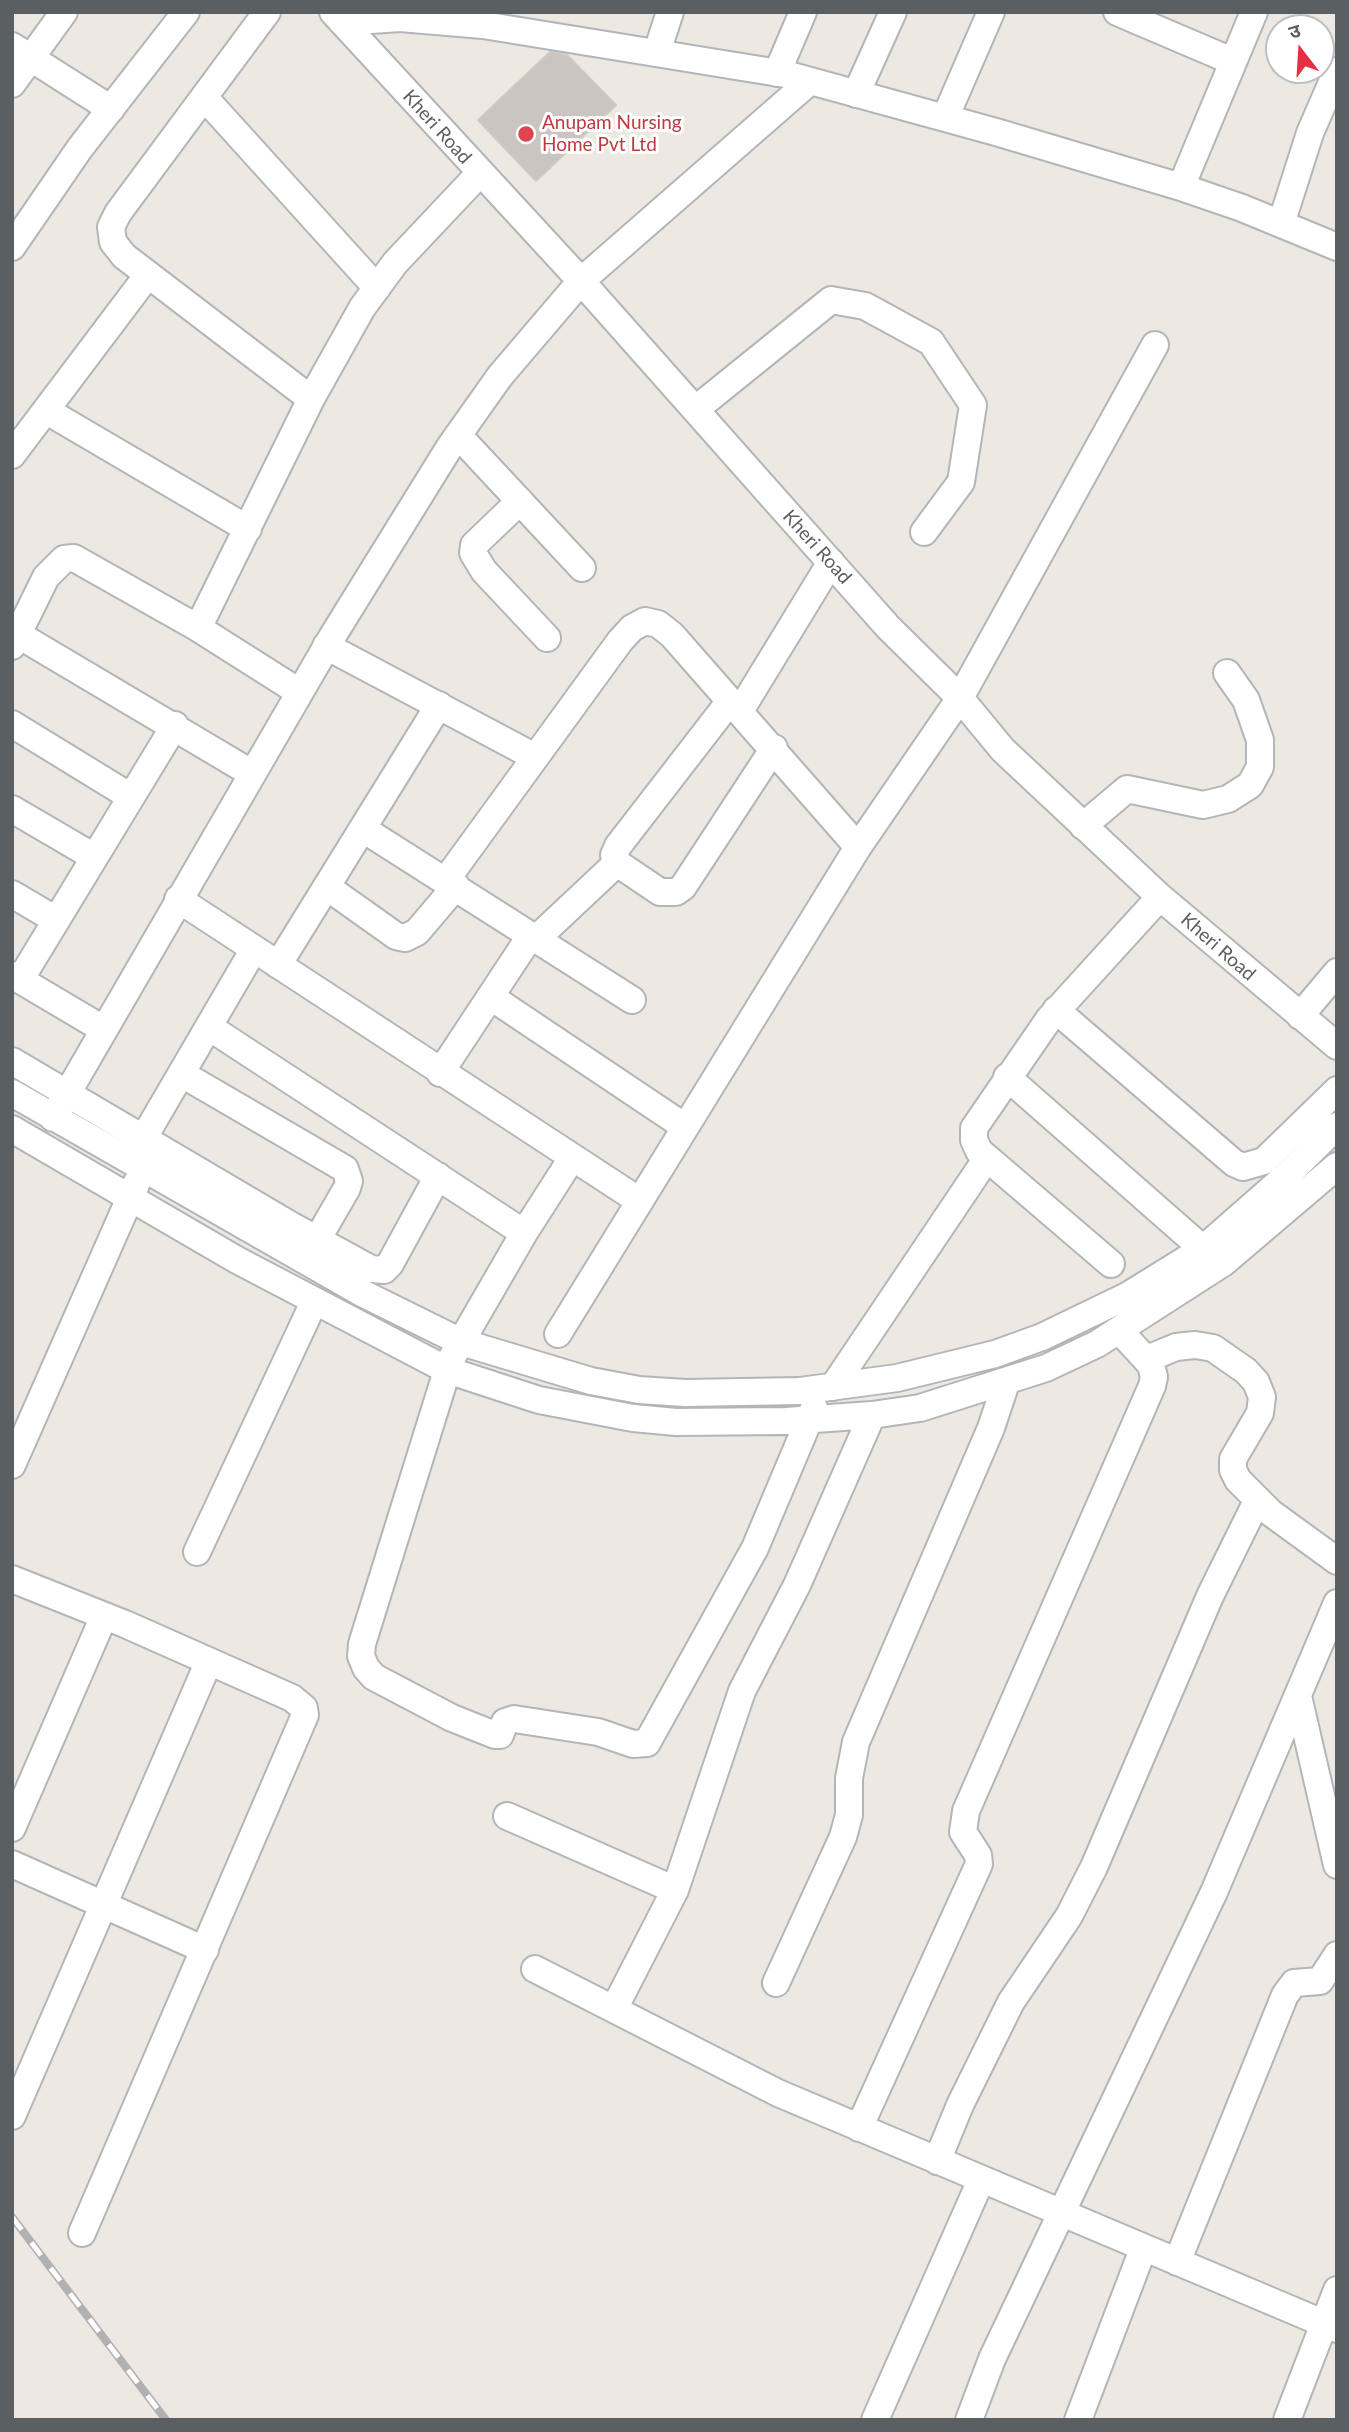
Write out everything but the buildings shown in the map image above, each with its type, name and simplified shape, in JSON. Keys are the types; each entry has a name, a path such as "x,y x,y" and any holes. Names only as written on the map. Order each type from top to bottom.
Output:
{"street":[{"path":"12,84 23,52 64,12"},
{"path":"12,247 111,109 186,12"},
{"path":"267,12 118,213 111,227 113,242 124,256 147,276 311,399"},
{"path":"657,52 670,12"},
{"path":"777,73 803,12"},
{"path":"856,94 893,12"},
{"path":"945,118 991,12"},
{"path":"1117,12 1232,61"},
{"path":"1181,187 1254,12"},
{"path":"337,17 386,16 483,25 777,73 945,118 1181,187 1337,247"},
{"name":"Kheri Road","path":"337,17 479,174 581,281 888,627 960,698 1003,750 1160,897 1337,1046"},
{"path":"23,52 111,109"},
{"path":"1281,224 1310,133 1337,71"},
{"path":"53,1118 326,646 458,435 500,376 581,281 809,82"},
{"path":"204,97 377,288"},
{"path":"198,628 311,399 362,308 395,263 479,174"},
{"path":"12,455 147,276"},
{"path":"696,410 831,300 865,306 931,342 972,405 961,482 924,532"},
{"path":"558,1334 638,1200 858,847 960,698 1155,345"},
{"path":"47,411 248,529"},
{"path":"458,435 582,568"},
{"path":"520,501 474,545 473,553 484,571 548,638"},
{"path":"251,773 175,725 14,637 46,577 55,566 74,558 198,628 299,692"},
{"path":"774,748 683,887 676,892 660,891 617,863 614,855 618,846 735,706 831,562"},
{"path":"327,887 396,936 405,938 417,932 535,757 620,641 632,628 645,621 658,624 672,635 774,748 858,847"},
{"path":"326,646 535,757"},
{"path":"1083,826 1128,789 1203,805 1228,799 1250,785 1260,767 1260,740 1246,700 1227,673"},
{"path":"278,965 439,705"},
{"path":"12,724 131,797"},
{"path":"103,1029 16,977 56,920 175,725"},
{"path":"12,809 94,857"},
{"path":"363,829 632,1000"},
{"path":"440,1073 534,937 617,863"},
{"path":"12,894 56,920"},
{"path":"1111,1264 987,1158 974,1140 974,1128 1056,1010 1160,897"},
{"path":"178,899 440,1073 638,1200"},
{"path":"144,1139 254,949"},
{"path":"1300,1016 1337,972"},
{"path":"491,997 685,1127"},
{"path":"1056,1010 1234,1163 1243,1167 1264,1161 1337,1090"},
{"path":"209,1027 524,1233"},
{"path":"12,1061 371,1269 384,1270 438,1176"},
{"path":"181,1074 345,1169 349,1181 347,1188 317,1240"},
{"path":"1007,1077 1203,1249"},
{"path":"12,1093 53,1118 136,1183 314,1302 454,1356 639,1390 742,1393 818,1401 872,1415 920,1408 1006,1383 1046,1368 1119,1330 1223,1263 1337,1166"},
{"path":"818,1401 946,1368 1042,1338 1127,1296 1203,1249 1285,1177 1337,1126"},
{"path":"12,1129 136,1183 359,1292 454,1356"},
{"path":"572,1158 524,1233 454,1356 361,1656 374,1677 452,1718 495,1735 500,1735 505,1723 514,1719 597,1732 633,1744 647,1743 755,1548 818,1401 987,1158"},
{"path":"12,1465 136,1183"},
{"path":"197,1552 314,1302"},
{"path":"859,2128 979,1864 978,1855 963,1832 966,1811 1152,1386 1154,1371 1147,1359 1119,1330"},
{"path":"1147,1359 1176,1346 1213,1348 1232,1359 1256,1382 1262,1397 1260,1413 1233,1459 1233,1470 1257,1501 1337,1561"},
{"path":"776,1983 843,1837 849,1815 849,1778 856,1742 991,1428 1006,1383"},
{"path":"614,2010 675,1890 742,1691 797,1585 872,1415"},
{"path":"937,2161 960,2105 1011,2002 1069,1916 1094,1867 1210,1596 1257,1501"},
{"path":"12,1579 292,1698 304,1707 305,1715 82,2233"},
{"path":"969,2420 992,2360 1214,1892 1337,1603"},
{"path":"12,1828 104,1616"},
{"path":"12,2116 209,1661"},
{"path":"1298,1696 1337,1865"},
{"path":"507,1816 675,1890"},
{"path":"12,1864 205,1950"},
{"path":"535,1969 778,2093 1331,2326"},
{"path":"1177,2262 1285,1995 1294,1983 1314,1983 1333,1971"},
{"path":"876,2420 981,2180"},
{"path":"1078,2420 1143,2249"},
{"path":"1287,2420 1331,2326 1337,2290"}],"railway":[{"path":"12,2217 166,2420"}],"place":[{"name":"Anupam Nursing Home Pvt Ltd","path":"526,134"}]}
